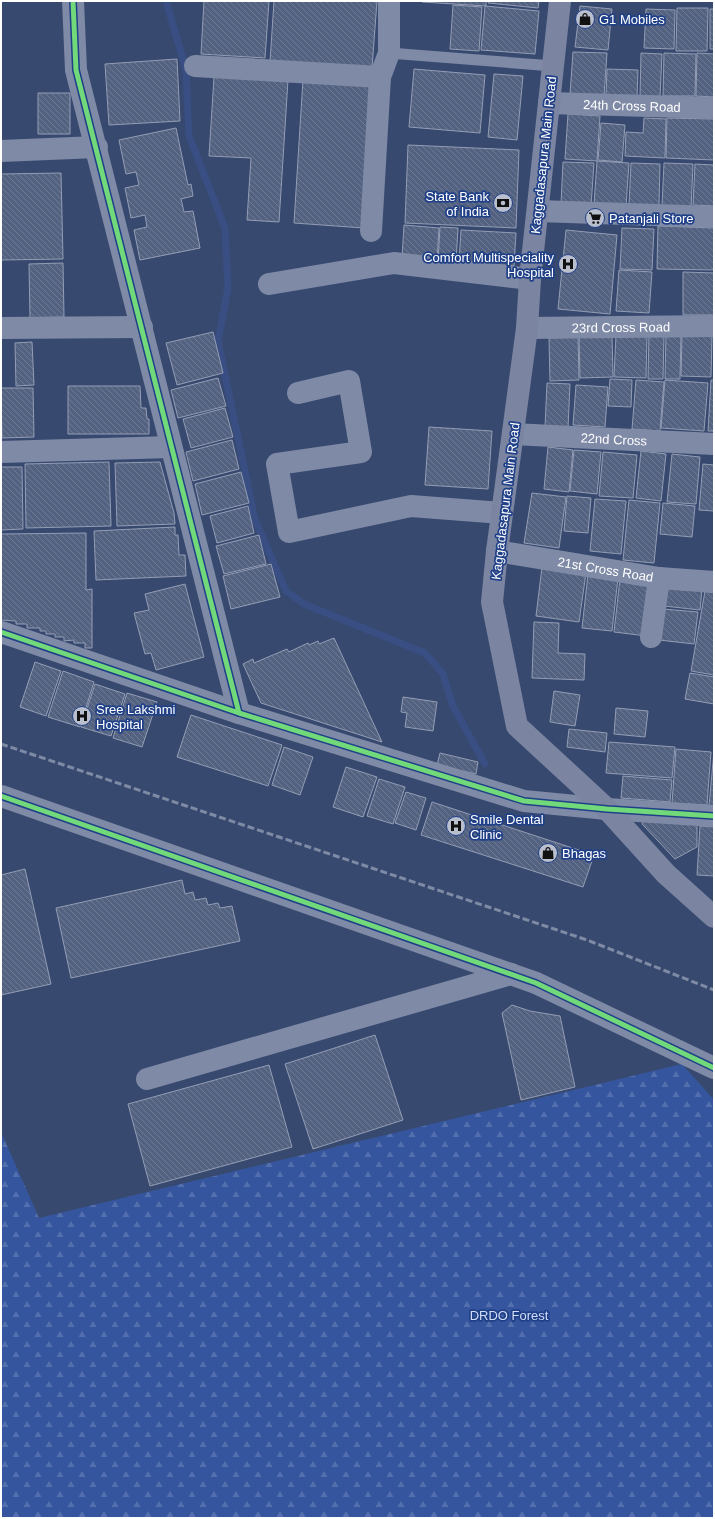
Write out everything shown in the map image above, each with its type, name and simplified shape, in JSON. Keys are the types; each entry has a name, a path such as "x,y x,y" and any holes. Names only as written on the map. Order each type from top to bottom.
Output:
{"main road":[{"name":"Kaggadasapura Main Road","path":"560,1 530,279 527,328 497,551 492,602 517,726 607,809 666,874 714,917"}],"street":[{"path":"73,1 76,70 97,147 171,447 239,713"},
{"path":"371,232 380,77 389,53 389,1"},
{"path":"195,66 380,77"},
{"name":"24th Cross Road","path":"549,103 714,108"},
{"path":"1,151 97,147"},
{"path":"538,211 714,218"},
{"path":"269,284 394,263 530,279"},
{"name":"23rd Cross Road","path":"527,328 714,326"},
{"path":"1,328 142,327"},
{"path":"298,393 349,381 361,452 277,464 289,532 411,506 502,513"},
{"name":"22nd Cross","path":"513,434 714,444"},
{"path":"1,452 171,447"},
{"name":"21st Cross Road","path":"497,551 659,578 714,582"},
{"path":"651,637 659,578"},
{"path":"1,632 239,713 524,801 607,809 714,816"},
{"path":"1,796 536,983 714,1068"},
{"path":"147,1079 511,974"}],"lane":[{"path":"389,53 553,66"}],"green space":[{"name":"DRDO Forest","path":"682,1064 714,1100 714,1518 1,1518 1,1132 39,1218"}],"building":[{"path":"204,1 269,1 265,58 201,54"},
{"path":"274,1 377,1 372,68 270,62"},
{"path":"486,1 486,6 422,2"},
{"path":"489,1 539,1 538,8 488,3"},
{"path":"453,5 482,7 479,51 450,49"},
{"path":"485,6 539,11 535,54 481,50"},
{"path":"580,6 612,9 608,50 575,47"},
{"path":"677,8 708,8 707,51 676,51"},
{"path":"646,9 675,10 674,49 644,48"},
{"path":"710,9 714,9 714,49 710,49"},
{"path":"573,52 607,53 604,96 570,94"},
{"path":"641,53 662,54 660,97 640,96"},
{"path":"664,53 696,54 695,96 663,96"},
{"path":"697,53 714,54 714,97 696,96"},
{"path":"177,59 180,121 109,125 105,64"},
{"path":"414,69 485,75 480,133 409,127"},
{"path":"607,69 638,70 637,97 606,96"},
{"path":"494,74 523,76 517,140 488,137"},
{"path":"214,77 288,80 279,222 247,220 251,158 209,156"},
{"path":"303,79 373,83 364,228 294,223"},
{"path":"38,93 70,93 70,134 38,134"},
{"path":"568,114 600,116 597,161 565,159"},
{"path":"644,118 666,119 665,158 625,156 626,132 643,133"},
{"path":"667,118 714,119 714,160 666,158"},
{"path":"601,123 625,125 622,162 598,160"},
{"path":"176,128 188,185 191,184 193,196 181,199 184,212 193,211 200,248 140,260 134,230 147,227 145,215 131,218 125,188 139,185 136,172 126,174 119,140"},
{"path":"408,145 519,150 516,228 405,223"},
{"path":"597,161 629,163 626,206 594,204"},
{"path":"563,162 594,163 591,206 561,204"},
{"path":"631,163 660,164 659,206 629,205"},
{"path":"664,163 693,164 691,208 662,206"},
{"path":"695,164 714,165 714,206 693,205"},
{"path":"61,173 63,259 1,260 1,174"},
{"path":"404,225 439,228 437,260 402,258"},
{"path":"658,226 714,228 714,270 657,269"},
{"path":"440,227 458,228 456,262 438,261"},
{"path":"622,228 654,229 652,270 620,269"},
{"path":"461,230 516,233 514,266 459,262"},
{"path":"566,230 617,235 610,314 558,309"},
{"path":"63,263 64,317 30,318 29,264"},
{"path":"619,270 652,272 649,313 616,311"},
{"path":"683,272 714,273 714,315 683,315"},
{"path":"213,332 223,373 177,385 166,343"},
{"path":"612,334 613,377 580,378 579,335"},
{"path":"649,334 664,335 663,379 648,379"},
{"path":"666,334 681,335 680,379 665,379"},
{"path":"616,335 647,336 646,378 614,377"},
{"path":"682,335 712,336 711,377 681,376"},
{"path":"578,337 579,380 550,381 549,338"},
{"path":"32,342 34,385 16,386 15,343"},
{"path":"218,378 226,406 178,418 171,390"},
{"path":"610,379 632,380 631,407 608,406"},
{"path":"636,380 664,382 660,431 632,429"},
{"path":"665,380 708,383 704,431 661,428"},
{"path":"711,380 714,380 714,431 708,431"},
{"path":"547,383 570,384 568,428 545,427"},
{"path":"576,385 608,387 605,427 573,425"},
{"path":"68,386 140,386 141,408 146,408 147,419 149,419 149,434 68,434"},
{"path":"1,388 33,388 34,437 2,438"},
{"path":"225,408 233,437 191,448 183,419"},
{"path":"429,427 492,431 488,489 425,485"},
{"path":"232,440 239,469 193,481 186,452"},
{"path":"548,447 573,450 569,492 544,489"},
{"path":"574,450 601,452 597,494 570,491"},
{"path":"641,451 666,454 661,501 636,498"},
{"path":"603,452 637,455 633,498 599,496"},
{"path":"672,454 700,457 696,504 667,502"},
{"path":"109,462 111,526 26,528 25,464"},
{"path":"160,462 174,513 175,524 117,526 115,463"},
{"path":"703,464 714,465 714,511 699,510"},
{"path":"1,467 22,467 23,529 1,530"},
{"path":"241,472 249,503 202,515 195,484"},
{"path":"532,493 566,497 559,548 524,543"},
{"path":"567,496 591,498 588,533 564,531"},
{"path":"595,499 626,501 621,554 590,551"},
{"path":"629,500 660,503 654,563 623,560"},
{"path":"663,503 695,506 692,537 660,534"},
{"path":"248,506 254,533 217,543 210,516"},
{"path":"175,527 175,535 178,535 179,555 185,555 186,576 96,580 94,531"},
{"path":"86,533 86,590 92,589 92,648 85,648 85,643 74,643 74,640 64,641 64,637 55,637 55,634 46,634 46,631 40,631 40,628 27,628 27,624 16,624 16,621 1,620 1,534"},
{"path":"259,535 266,564 224,574 216,546"},
{"path":"271,564 280,597 231,609 223,576"},
{"path":"542,567 586,573 579,622 536,616"},
{"path":"588,574 618,578 612,631 582,628"},
{"path":"620,579 653,583 647,636 614,632"},
{"path":"185,584 204,657 156,670 151,653 145,654 134,613 149,610 145,594"},
{"path":"667,584 702,589 700,610 664,606"},
{"path":"705,591 714,593 714,675 691,671"},
{"path":"663,609 698,612 694,644 659,640"},
{"path":"534,622 559,623 558,653 585,654 584,680 532,678"},
{"path":"334,638 382,742 261,703 243,664 253,659 254,663 287,649 289,652 308,643 309,645 318,641 319,644"},
{"path":"35,662 61,671 46,716 20,707"},
{"path":"63,671 94,682 80,727 48,717"},
{"path":"690,673 714,677 714,704 685,699"},
{"path":"95,684 125,694 111,736 81,727"},
{"path":"554,691 580,695 575,726 550,722"},
{"path":"127,693 157,702 142,747 113,738"},
{"path":"403,697 437,702 433,731 405,727 407,713 401,712"},
{"path":"616,708 648,711 645,737 614,734"},
{"path":"191,715 282,745 268,786 177,757"},
{"path":"569,729 607,733 605,752 567,747"},
{"path":"609,742 675,747 672,778 606,773"},
{"path":"284,747 313,757 300,795 272,785"},
{"path":"676,749 711,752 707,805 672,803"},
{"path":"714,751 714,806 709,806"},
{"path":"440,753 478,762 476,774 437,765"},
{"path":"346,767 377,777 363,817 333,807"},
{"path":"623,776 672,780 670,802 621,798"},
{"path":"379,779 405,787 393,824 367,816"},
{"path":"406,792 426,798 416,830 395,823"},
{"path":"432,802 594,855 583,887 421,835"},
{"path":"643,821 697,823 697,847 675,859 642,824"},
{"path":"700,826 714,827 714,876 697,875"},
{"path":"25,869 51,984 1,995 1,875"},
{"path":"182,880 185,894 193,892 195,900 206,898 208,905 218,903 220,908 232,906 240,941 71,978 56,908"},
{"path":"512,1005 530,1011 560,1016 575,1087 521,1100 502,1013"},
{"path":"375,1035 403,1120 313,1149 285,1064"},
{"path":"269,1065 292,1147 150,1186 128,1104"}],"waterway":[{"path":"166,1 186,70 189,136 225,228 228,288 218,341 255,520 286,591 304,604 425,653 443,674 453,706 485,764"}],"railway":[{"path":"1,744 587,940 714,990"}],"cycle path":[{"path":"73,1 76,70 239,713"},
{"path":"1,632 239,713 524,801 607,809 714,816"},
{"path":"1,796 536,983 714,1068"}],"place":[{"name":"G1 Mobiles","path":"585,19"},
{"name":"State Bank of India","path":"503,203"},
{"name":"Patanjali Store","path":"595,218"},
{"name":"Comfort Multispeciality Hospital","path":"568,264"},
{"name":"Sree Lakshmi Hospital","path":"82,716"},
{"name":"Smile Dental Clinic","path":"456,826"},
{"name":"Bhagas","path":"548,853"}]}
